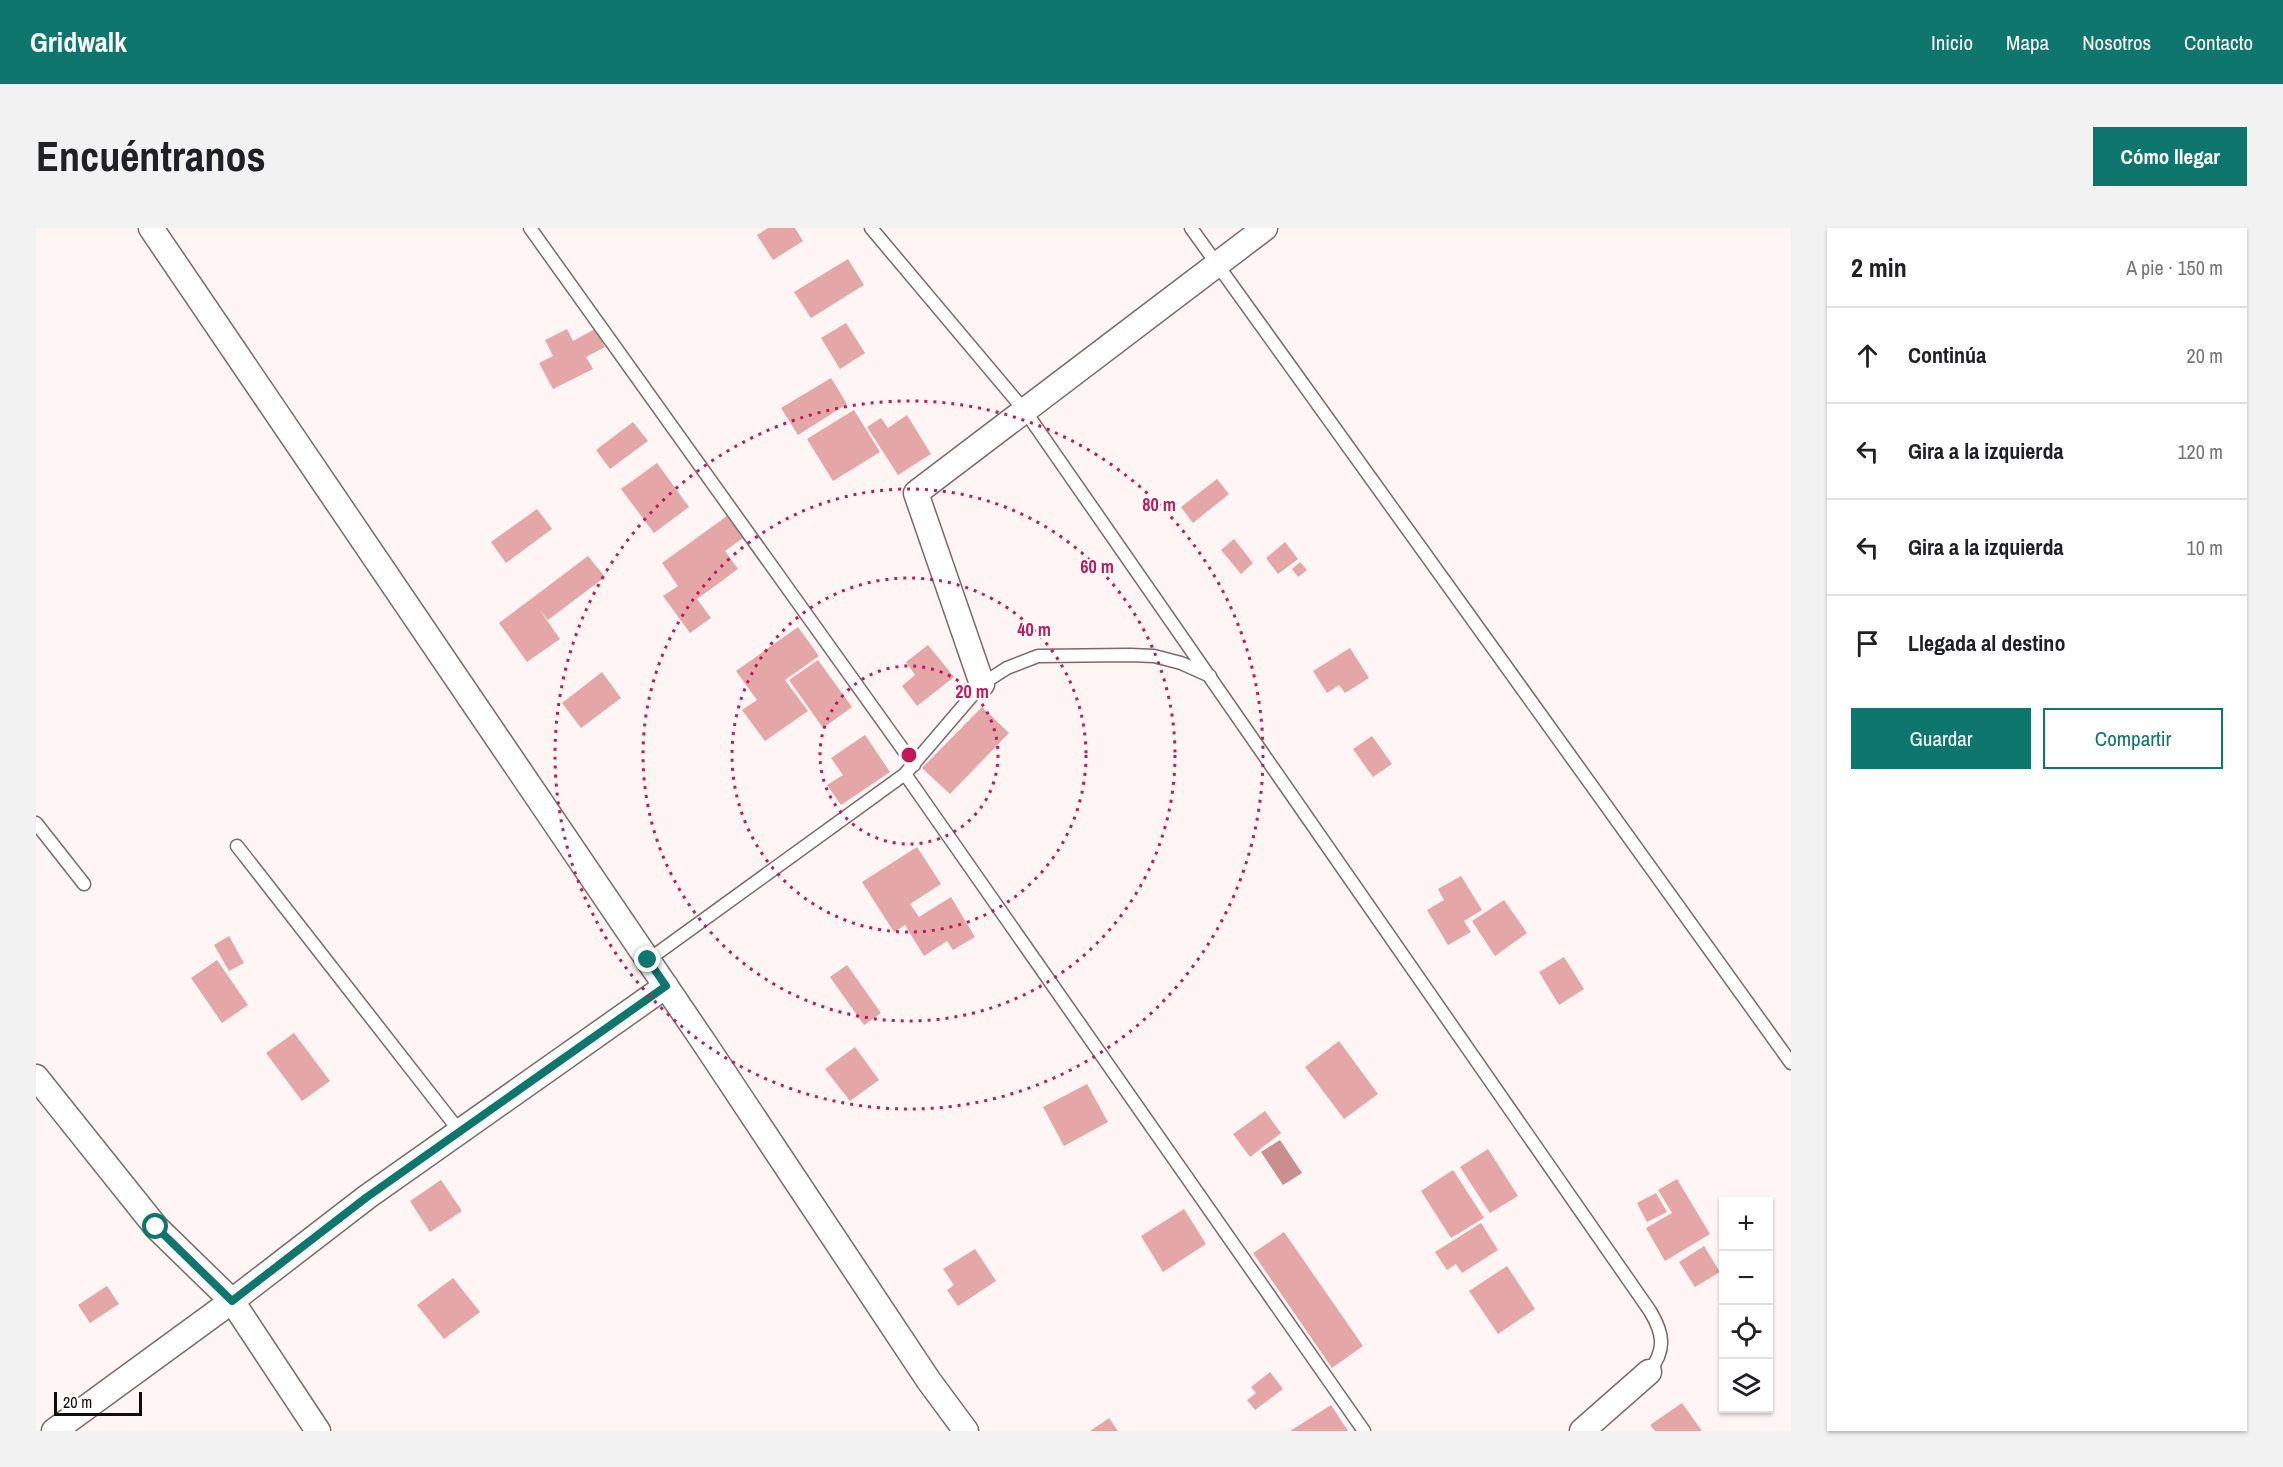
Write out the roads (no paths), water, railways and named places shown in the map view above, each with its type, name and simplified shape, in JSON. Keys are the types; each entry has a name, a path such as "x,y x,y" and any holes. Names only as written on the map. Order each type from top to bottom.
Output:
{"street":[{"path":"151,228 666,986 929,1381 966,1431"},
{"path":"982,684 916,493 1265,228"},
{"path":"54,1431 232,1301 367,1197 461,1133 666,986"},
{"path":"36,1077 156,1227 232,1301 318,1431"},
{"path":"1582,1431 1649,1372"}],"lane":[{"path":"530,228 909,770 1364,1431"},
{"path":"870,228 1025,411 1650,1311 1659,1326 1663,1344 1659,1359 1649,1372"},
{"path":"1191,228 1219,263 1791,1063"},
{"path":"648,960 909,770 982,684 1007,668 1038,656 1090,654 1154,656 1180,663 1210,676"},
{"path":"36,823 84,884"},
{"path":"237,846 461,1133"}]}
